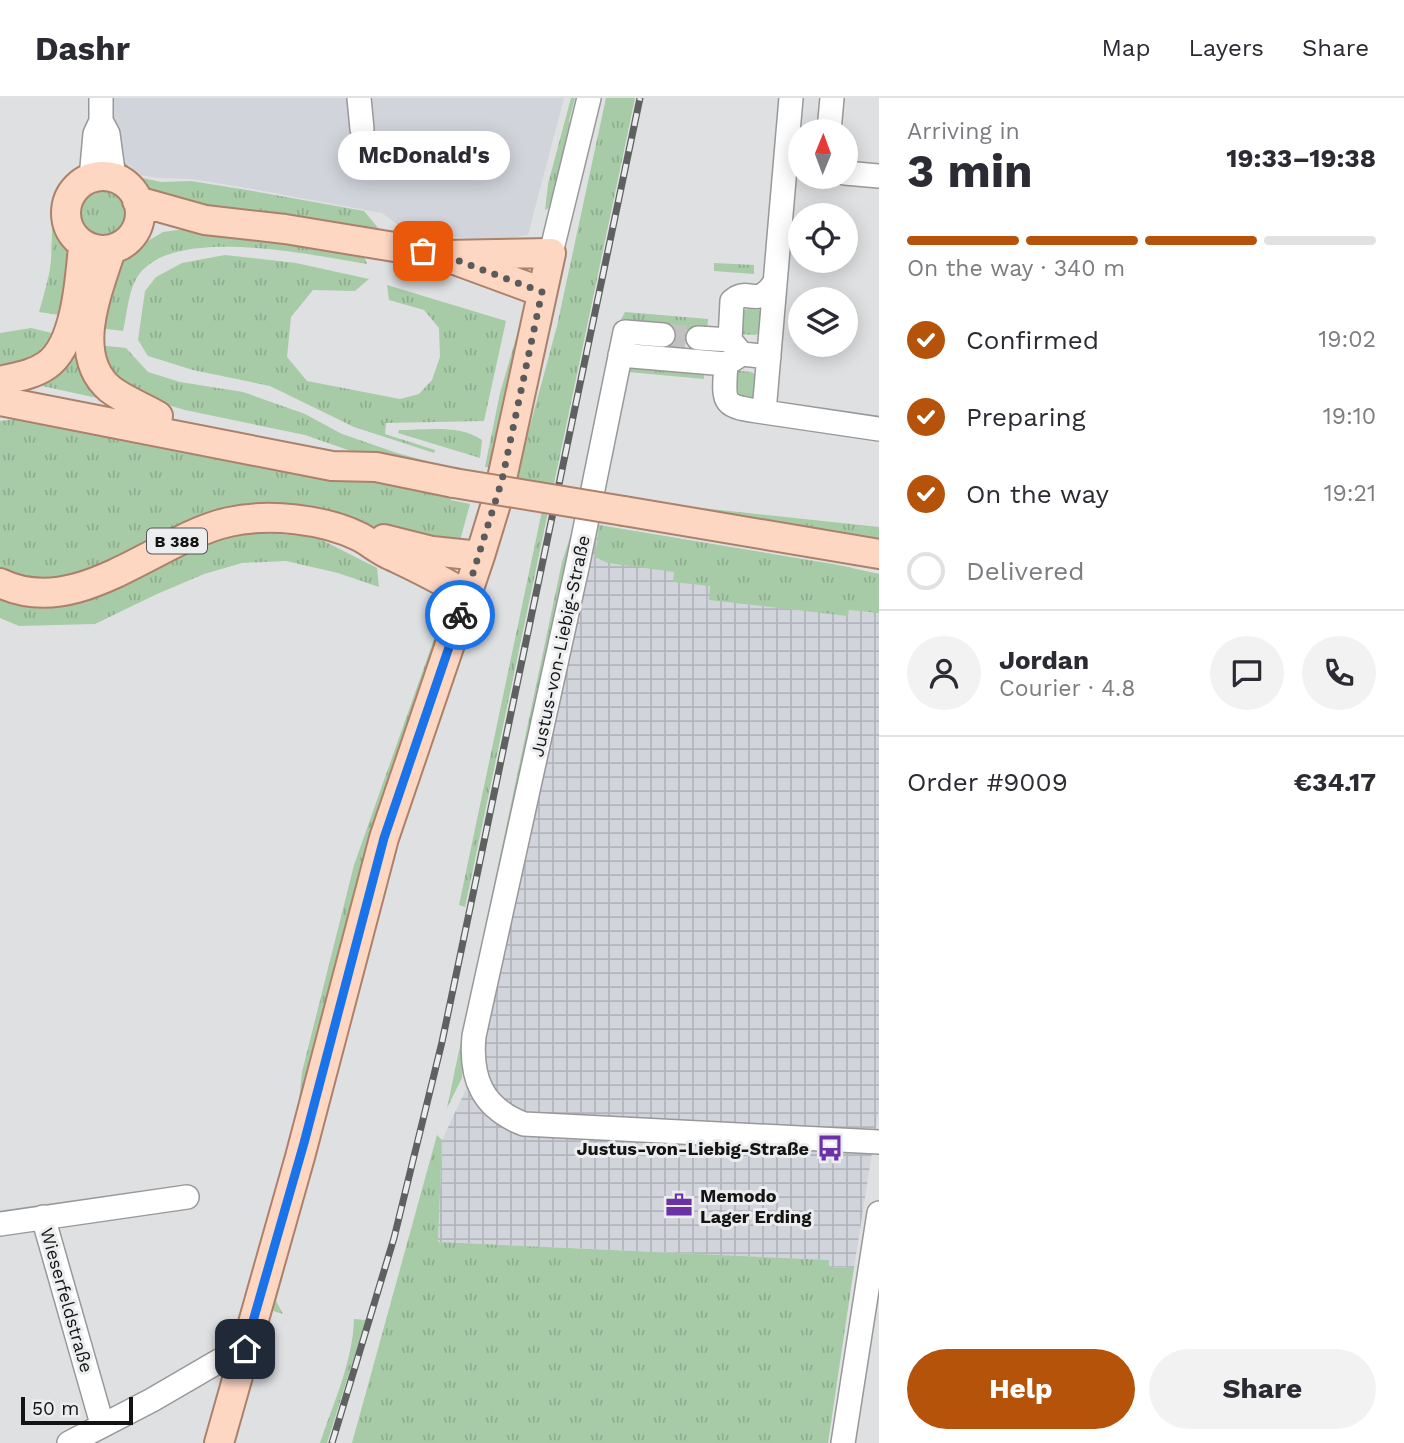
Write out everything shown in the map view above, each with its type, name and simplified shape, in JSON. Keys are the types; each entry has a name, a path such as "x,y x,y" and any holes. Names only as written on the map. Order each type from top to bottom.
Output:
{"main road":[{"path":"103,178 130,189 137,201 139,214 136,230 122,245 111,250 83,246 69,227 66,214 73,192 103,178"},
{"path":"137,201 205,220 285,229 443,255 551,253 506,464 467,596 384,838 300,1157 219,1443"},
{"path":"136,230 205,220"},
{"path":"0,383 35,372 57,356 68,337 83,246"},
{"path":"111,250 89,330 90,360 111,389 158,416"},
{"path":"443,255 542,292"},
{"path":"0,383 335,451 376,467 454,483 879,554"},
{"path":"0,401 332,466 376,467"},
{"path":"0,411 33,408"},
{"name":"B 388","path":"0,583 42,592 85,586 140,562 186,536 230,522 274,518 299,520 360,537 380,538 432,551 480,556"},
{"name":"B 388","path":"360,537 467,596"}],"street":[{"path":"359,98 362,129"},
{"path":"551,253 589,98"},
{"path":"791,98 792,119"},
{"path":"830,119 832,98"},
{"path":"101,109 95,134 103,178"},
{"path":"858,174 879,176"},
{"path":"764,412 775,282 790,189"},
{"path":"775,282 768,294 761,297 741,296 732,301 733,353 724,397 729,404 737,408 879,429"},
{"name":"Justus-von-Liebig-Straße","path":"663,335 625,332 578,562 474,1036 472,1060 476,1078 488,1099 499,1111 524,1124 879,1142"},
{"path":"698,338 733,353"},
{"path":"620,355 733,353 769,357"},
{"path":"0,1224 187,1197"},
{"path":"843,1443 879,1213"},
{"name":"Wieserfeldstraße","path":"43,1217 102,1424"},
{"path":"69,1443 245,1349"}],"shaded area":[{"path":"114,98 564,98 528,235 500,240 464,238 402,228 382,213 247,188 192,179 138,175 123,158 114,122"},
{"path":"590,524 879,574 879,1108 854,1268 829,1267 829,1260 438,1242 442,1140 468,1085"}],"green space":[{"path":"571,98 575,98 569,121 571,130 549,208 545,210 548,184"},
{"path":"606,98 635,98 465,907 459,905 543,506 510,500 557,326"},
{"path":"121,157 138,177 161,182 191,181 364,211 379,229 154,199 140,184 127,177 119,161"},
{"path":"77,171 81,174 61,196 58,209 60,225 74,250 66,316 39,312 50,269 56,204 67,181"},
{"path":"103,187 122,195 130,214 122,233 103,241 84,233 76,214 84,195"},
{"path":"222,231 362,252 367,264 244,247 209,247 178,251 153,262 136,279 129,297 123,331 98,328 121,257 163,232"},
{"path":"225,255 296,263 369,279 355,291 313,290 291,317 287,357 307,381 400,399 419,394 432,380 440,357 439,328 424,310 389,300 387,285 506,321 484,421 386,423 385,434 435,450 434,453 354,427 270,386 193,370 148,356 138,340 145,291 156,277 182,263"},
{"path":"714,263 754,265 754,274 714,271"},
{"path":"767,310 762,332 755,335 737,334 741,311"},
{"path":"625,312 708,319 707,332 618,325"},
{"path":"521,321 493,468 485,467 500,393"},
{"path":"31,328 60,335 27,364 0,368 0,333"},
{"path":"82,328 111,401 33,384"},
{"path":"97,345 126,348 148,372 180,382 243,392 305,414 342,434 441,465 442,470 348,450 305,435 185,410 137,396 113,381"},
{"path":"634,365 704,368 704,379 628,372"},
{"path":"734,370 757,375 760,401 735,397"},
{"path":"32,417 450,495 451,500 470,504 458,548 249,510 76,580 37,581 0,571 0,421"},
{"path":"442,429 473,435 482,440 480,458 398,433 399,430"},
{"path":"636,501 879,527 879,541"},
{"path":"599,525 879,574 879,613 849,610 848,616 709,600 710,586 673,582 674,572 608,563 595,557"},
{"path":"572,531 574,534 463,1043 462,1078 447,1108 562,562"},
{"path":"249,532 316,537 377,568 379,587 338,573 286,561 242,563 204,574 95,624 19,626 0,618 0,595 38,605 78,602 110,591 220,537"},
{"path":"451,591 458,595 296,1131 302,1072 354,865"},
{"path":"385,884 336,1080 276,1301 283,1314 270,1310"},
{"path":"437,1135 442,1140 438,1242 829,1260 829,1267 854,1268 828,1443 352,1443"},
{"path":"354,1319 366,1320 327,1443 320,1443 346,1366"}],"tunnel":[{"path":"663,335 698,338"}],"railway":[{"path":"332,1443 394,1238 442,1042 640,98"}],"way so far":[{"path":"423,251 443,255 542,292 502,480 460,615"}],"place":[{"name":"McDonald's","path":"423,251"},
{"name":"Justus-von-Liebig-Straße","path":"830,1148"},
{"name":"Memodo Lager Erding","path":"679,1205"}],"route":[{"path":"245,1349 304,1143 384,838 460,615"}]}
